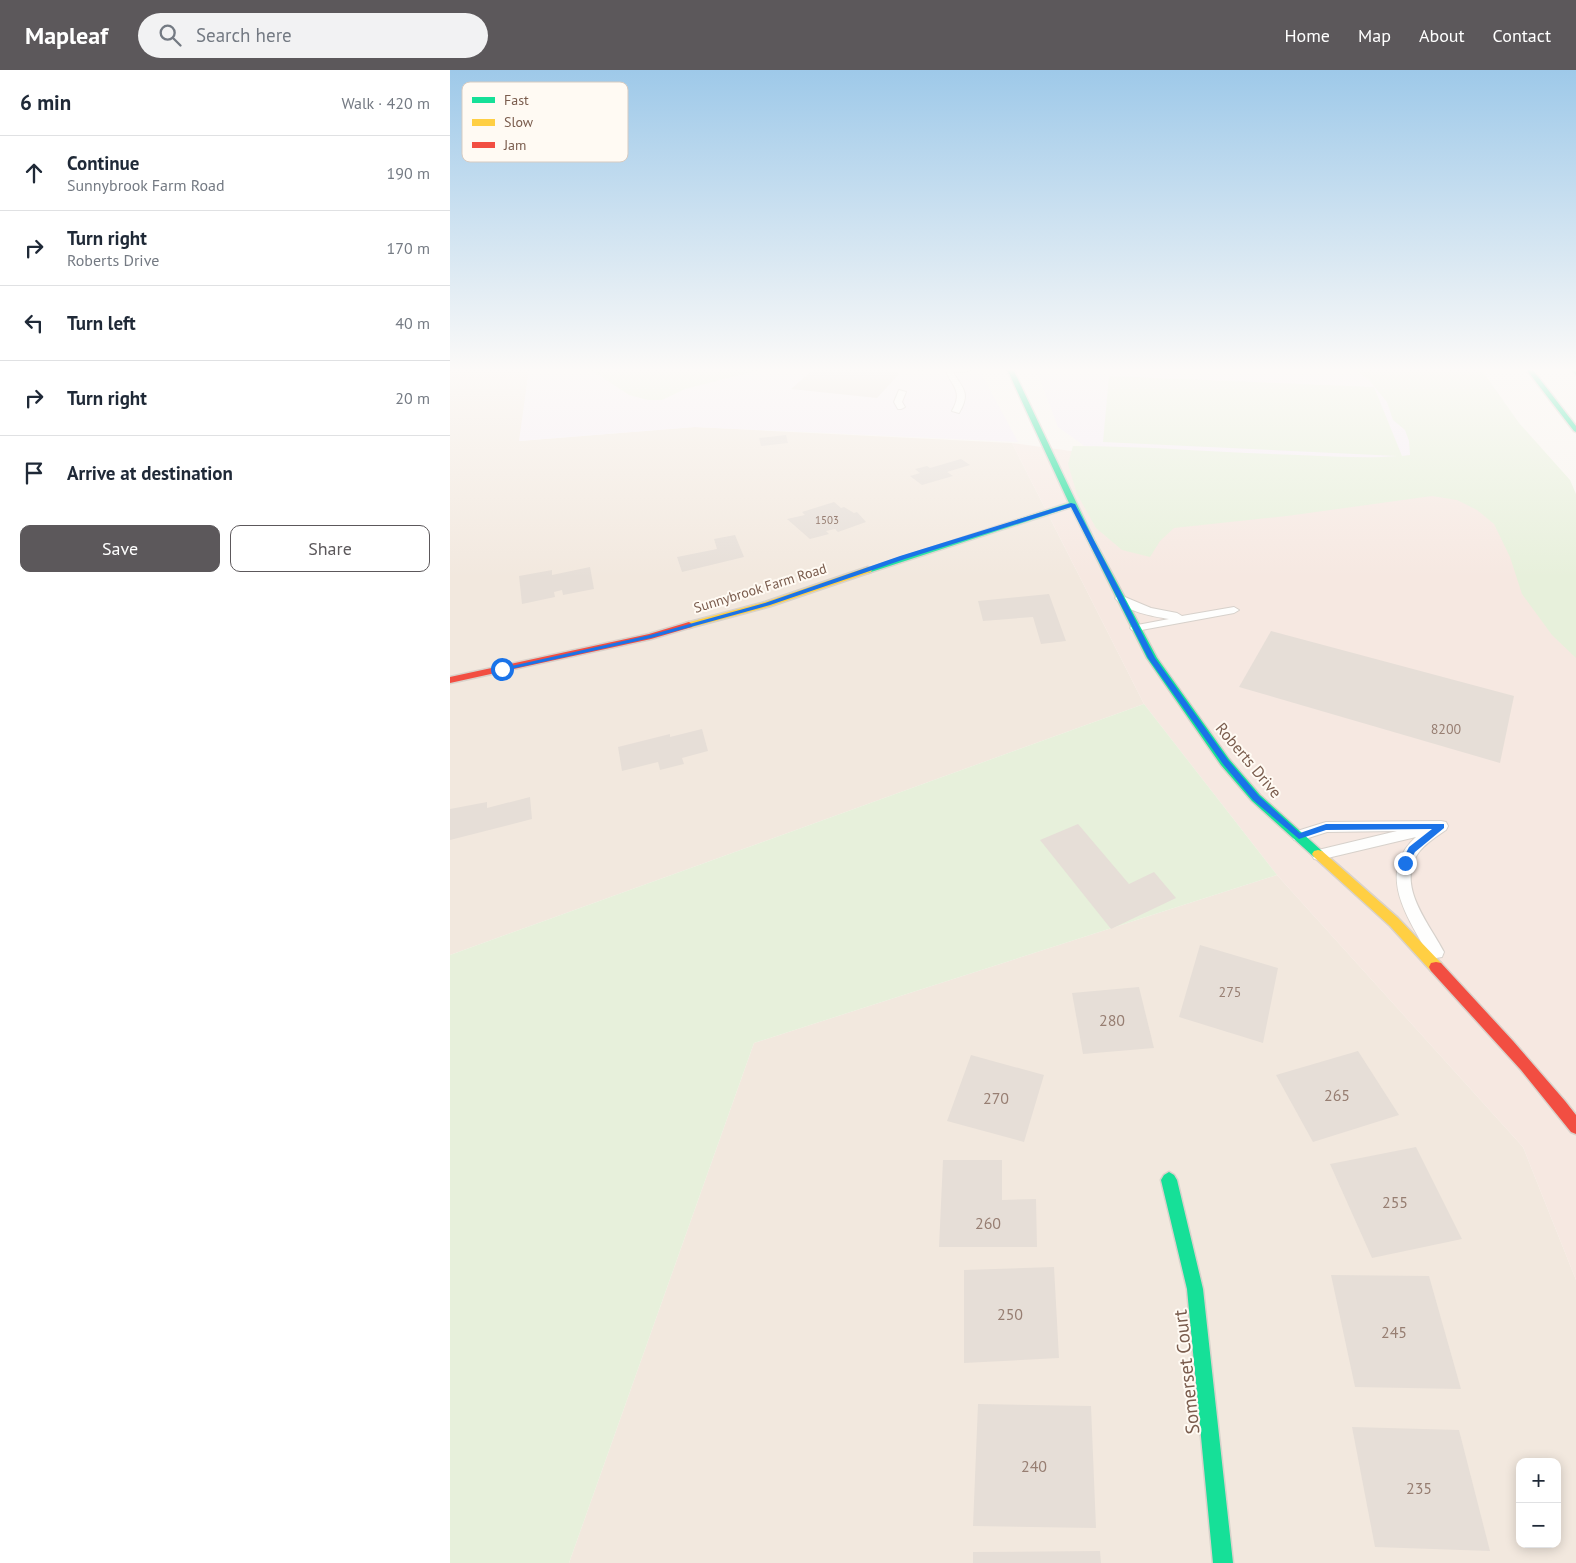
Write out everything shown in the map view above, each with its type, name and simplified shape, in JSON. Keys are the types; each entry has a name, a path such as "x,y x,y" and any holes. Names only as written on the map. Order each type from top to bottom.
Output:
{"main road":[{"name":"Roberts Drive","path":"1043,439 1119,597 1152,658 1225,762 1256,798 1394,922 1517,1054 1551,1093 1576,1128"},
{"name":"Sunnybrook Farm Road","path":"450,680 651,636 768,604 902,558 1073,504"},
{"name":"Somerset Court","path":"1169,1180 1194,1289 1223,1563"}],"lane":[{"path":"1119,597 1138,608 1160,614 1208,615"},
{"path":"1136,628 1234,610"},
{"path":"1299,836 1326,827 1441,826"},
{"path":"1319,855 1441,826"},
{"path":"1441,826 1412,850 1405,863 1402,876 1404,888 1412,909 1457,990"}],"shaded area":[{"path":"450,439 520,439 520,441 549,439 926,439 1012,443 1144,704 450,955"},
{"path":"519,439 548,439 519,441"},
{"path":"946,439 1016,439 1018,442"},
{"path":"1074,439 1427,439 1428,457 1387,462 1086,447"},
{"path":"1012,443 1086,453 1502,475 1576,604 1576,1280 1523,1147 1277,875 1144,704"},
{"path":"1277,875 1523,1147 1576,1280 1576,1563 569,1563 754,1043"}],"green space":[{"path":"1103,439 1395,439 1402,456 1410,455 1408,439 1533,439 1570,480 1576,494 1576,658 1552,635 1522,594 1510,557 1494,524 1477,510 1457,500 1432,496 1287,516 1174,528 1160,541 1150,557 1122,550 1096,528 1077,494 1068,464 1073,446 1348,457 1397,456 1103,442"},
{"path":"1144,704 1277,875 754,1043 569,1563 450,1563 450,955"}],"building":[{"path":"759,439 787,439 788,443 761,446"},
{"path":"961,459 970,465 947,472 953,476 922,485 910,476 920,473 915,469 927,466 930,468"},
{"path":"834,502 841,508 844,507 854,513 857,512 866,522 838,532 835,529 826,531 829,534 810,539 787,519 805,515 802,512"},
{"path":"735,535 744,557 682,572 677,557 717,549 714,539"},
{"path":"590,567 594,589 563,595 562,590 554,592 555,597 522,604 519,576 552,570 552,575"},
{"path":"1049,594 1066,641 1041,644 1033,617 983,621 978,601"},
{"path":"1271,631 1514,696 1500,763 1239,687"},
{"path":"702,729 708,751 682,758 684,764 660,770 658,762 622,771 618,747 670,734 670,737"},
{"path":"530,797 532,819 450,840 450,809 487,802 487,808"},
{"path":"1078,824 1129,884 1154,872 1176,898 1111,929 1040,840"},
{"path":"1200,945 1278,968 1263,1043 1179,1017"},
{"path":"1139,987 1154,1048 1083,1054 1072,993"},
{"path":"1358,1051 1399,1115 1313,1142 1276,1075"},
{"path":"971,1055 1044,1075 1024,1142 947,1121"},
{"path":"1416,1147 1462,1239 1372,1258 1330,1164"},
{"path":"943,1160 1002,1160 1002,1200 1036,1199 1037,1247 939,1247"},
{"path":"1054,1267 1059,1358 964,1363 964,1270"},
{"path":"1331,1275 1429,1276 1461,1389 1355,1387"},
{"path":"978,1404 1091,1406 1096,1528 973,1526"},
{"path":"1352,1427 1459,1430 1490,1551 1375,1547"},
{"path":"1100,1551 1101,1563 973,1563 973,1552"}],"traffic: fast":[{"path":"1043,439 1090,540 1152,658 1225,762 1256,798 1318,854"},
{"path":"868,570 1073,504"},
{"path":"1169,1180 1195,1289 1223,1563"}],"traffic: slow":[{"path":"689,625 768,604 868,570"},
{"path":"1318,854 1394,922 1436,967"}],"traffic: jam":[{"path":"450,680 651,636 689,625"},
{"path":"1436,967 1526,1065 1576,1127"}],"route":[{"path":"502,669 651,636 768,604 902,558 1073,504 1109,578 1152,658 1225,762 1256,798 1299,836 1326,827 1441,826 1412,850 1405,863"}]}
